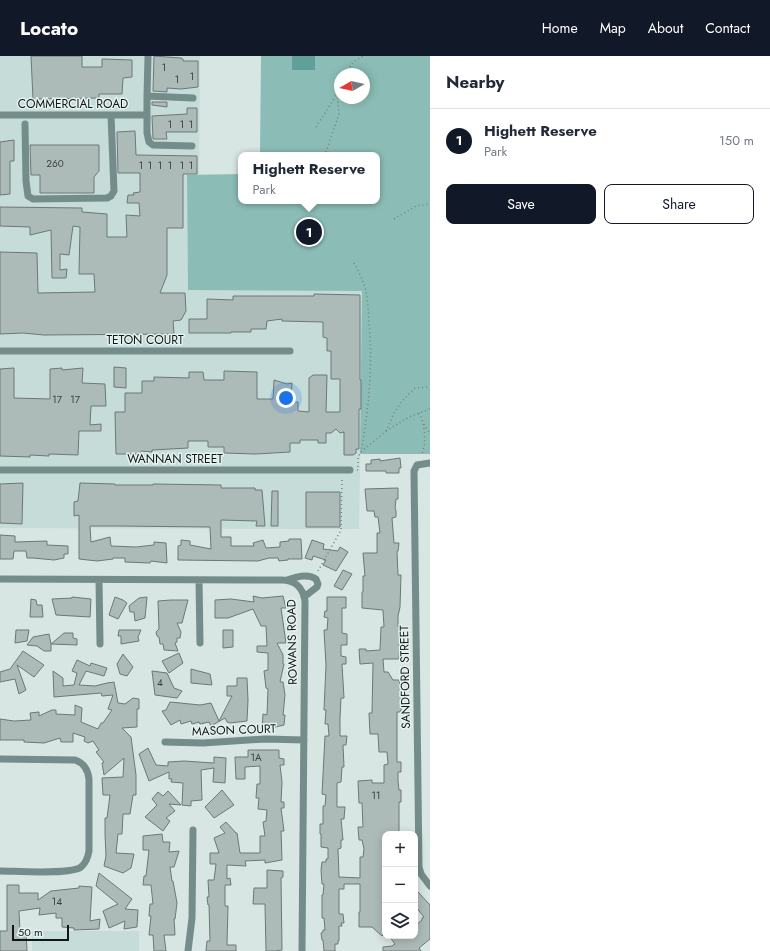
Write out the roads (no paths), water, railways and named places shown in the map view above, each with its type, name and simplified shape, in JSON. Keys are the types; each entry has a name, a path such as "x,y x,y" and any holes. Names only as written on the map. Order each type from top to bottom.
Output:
{"street":[{"path":"148,56 147,133 149,142 154,145 192,146"},
{"path":"147,96 193,98"},
{"name":"COMMERCIAL ROAD","path":"0,115 147,115"},
{"path":"25,124 26,181 28,196 33,199 107,198 111,196 114,191 111,115"},
{"name":"TETON COURT","path":"0,351 290,351"},
{"name":"SANDFORD STREET","path":"430,463 417,465 415,468 414,479 419,867 421,874 430,886"},
{"name":"WANNAN STREET","path":"0,470 350,470"},
{"path":"0,579 287,580 296,576 311,576 316,579 318,584 317,587 304,597"},
{"path":"99,580 100,644"},
{"path":"199,580 200,643"},
{"name":"ROWANS ROAD","path":"287,580 297,585 304,597 302,951"},
{"name":"MASON COURT","path":"165,742 265,739 304,740"},
{"path":"0,759 75,760 85,766 89,780 89,850 82,867 69,871 0,871"},
{"path":"188,951 192,918 193,830"}],"place":[{"name":"Highett Reserve","path":"309,232"}]}
